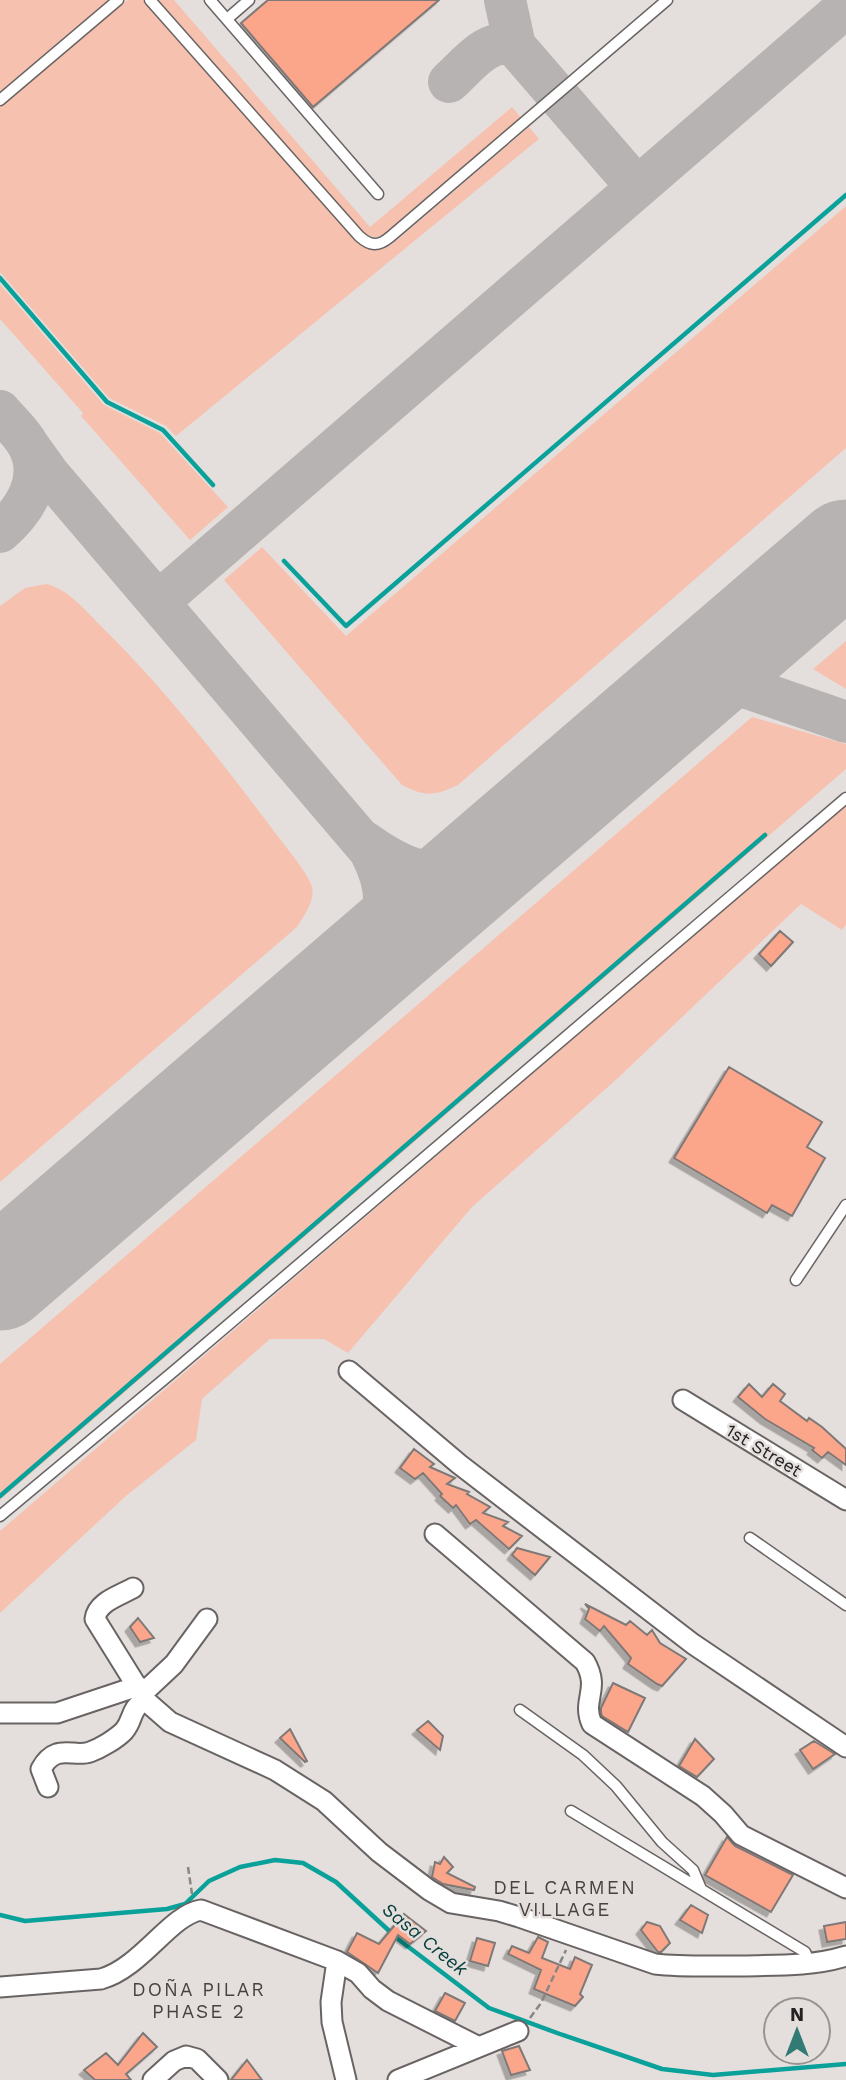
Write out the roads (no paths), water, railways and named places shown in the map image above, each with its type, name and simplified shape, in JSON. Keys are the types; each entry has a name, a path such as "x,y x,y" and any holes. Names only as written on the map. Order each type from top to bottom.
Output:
{"street":[{"path":"349,1371 460,1464 693,1644 846,1747"},
{"name":"1st Street","path":"683,1400 846,1500"},
{"path":"435,1534 585,1662 592,1676 593,1692 587,1709 592,1724 703,1796 741,1835 846,1888"},
{"path":"133,1588 103,1604 97,1609 95,1619 110,1647 142,1693 170,1723 275,1770 324,1801 379,1852 429,1891 451,1903 499,1911 655,1964 810,1964 846,1956"},
{"path":"48,1787 41,1769 45,1763 65,1751 89,1753 116,1737 128,1724 142,1693 174,1664 207,1619"},
{"path":"0,1713 57,1713 142,1693"},
{"path":"0,1987 111,1976 129,1966 186,1915 201,1910 337,1961 359,1973 372,1989 388,2001 477,2046"},
{"path":"337,1961 331,2003 332,2022 346,2080"},
{"path":"398,2080 521,2028"},
{"path":"153,2080 174,2061 186,2056 197,2059 218,2080"}],"lane":[{"path":"0,100 118,0"},
{"path":"150,0 359,236 368,244 376,245 390,237 667,0"},
{"path":"210,0 378,194"},
{"path":"227,19 249,0"},
{"path":"0,1516 846,798"},
{"path":"796,1280 846,1205"},
{"path":"750,1538 846,1605"},
{"path":"520,1710 583,1755 616,1786 663,1842 693,1870 701,1889"},
{"path":"571,1811 805,1952 810,1964"}],"waterway":[{"path":"284,561 346,626 846,195"},
{"path":"0,278 107,402 163,430 213,485"},
{"path":"0,1496 765,835"},
{"name":"Sasa Creek","path":"0,1915 25,1921 167,1909 185,1904 209,1881 240,1867 275,1860 303,1863 336,1882 398,1939 489,2008 662,2069 713,2075 846,2064"}],"district":[{"name":"DEL CARMEN VILLAGE","path":"565,1898"},
{"name":"DOÑA PILAR PHASE 2","path":"199,2000"}]}
